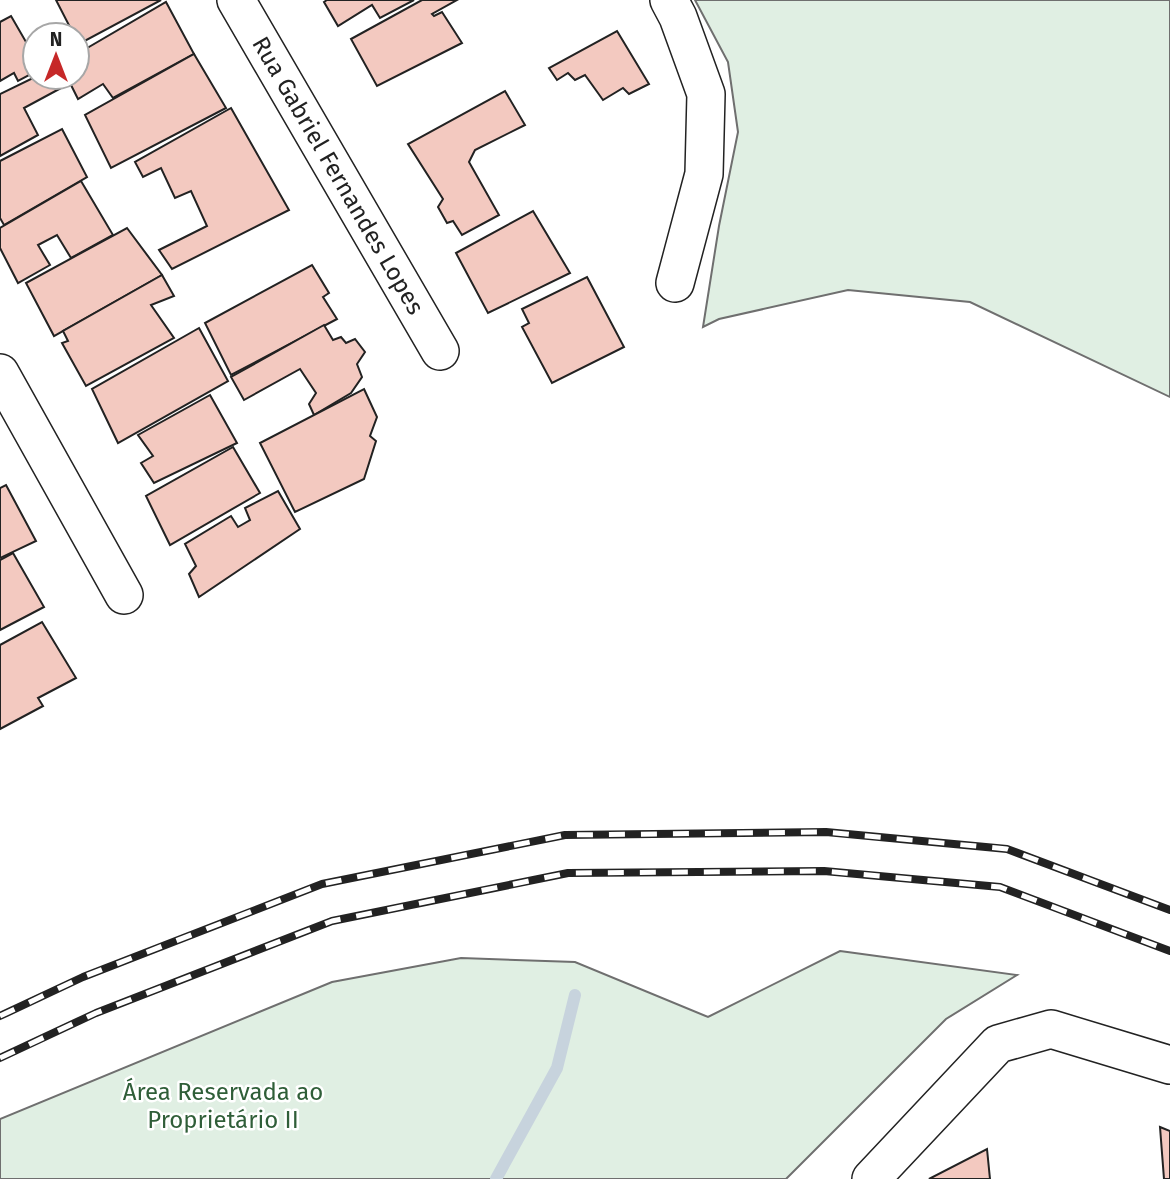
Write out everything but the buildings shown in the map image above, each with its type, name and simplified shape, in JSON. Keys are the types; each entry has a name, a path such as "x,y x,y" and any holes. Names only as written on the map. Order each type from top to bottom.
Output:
{"street":[{"name":"Rua Gabriel Fernandes Lopes","path":"236,0 440,351"},
{"path":"669,0 678,17 706,94 704,174 675,283"},
{"path":"0,373 124,595"},
{"path":"871,1179 998,1044 1051,1030 1170,1065"}],"green space":[{"path":"695,0 1170,0 1170,397 970,302 848,290 719,319 703,327 738,132 728,62"},
{"name":"Área Reservada ao Proprietário II","path":"840,951 1017,975 946,1019 786,1179 0,1179 0,1119 332,982 461,958 575,962 708,1017"}],"waterway":[{"path":"496,1179 557,1068 575,995"}],"railway":[{"path":"0,1016 83,977 322,884 565,835 826,832 1007,849 1170,910"},
{"path":"0,1058 96,1013 332,921 568,873 824,871 1000,887 1170,951"}]}
